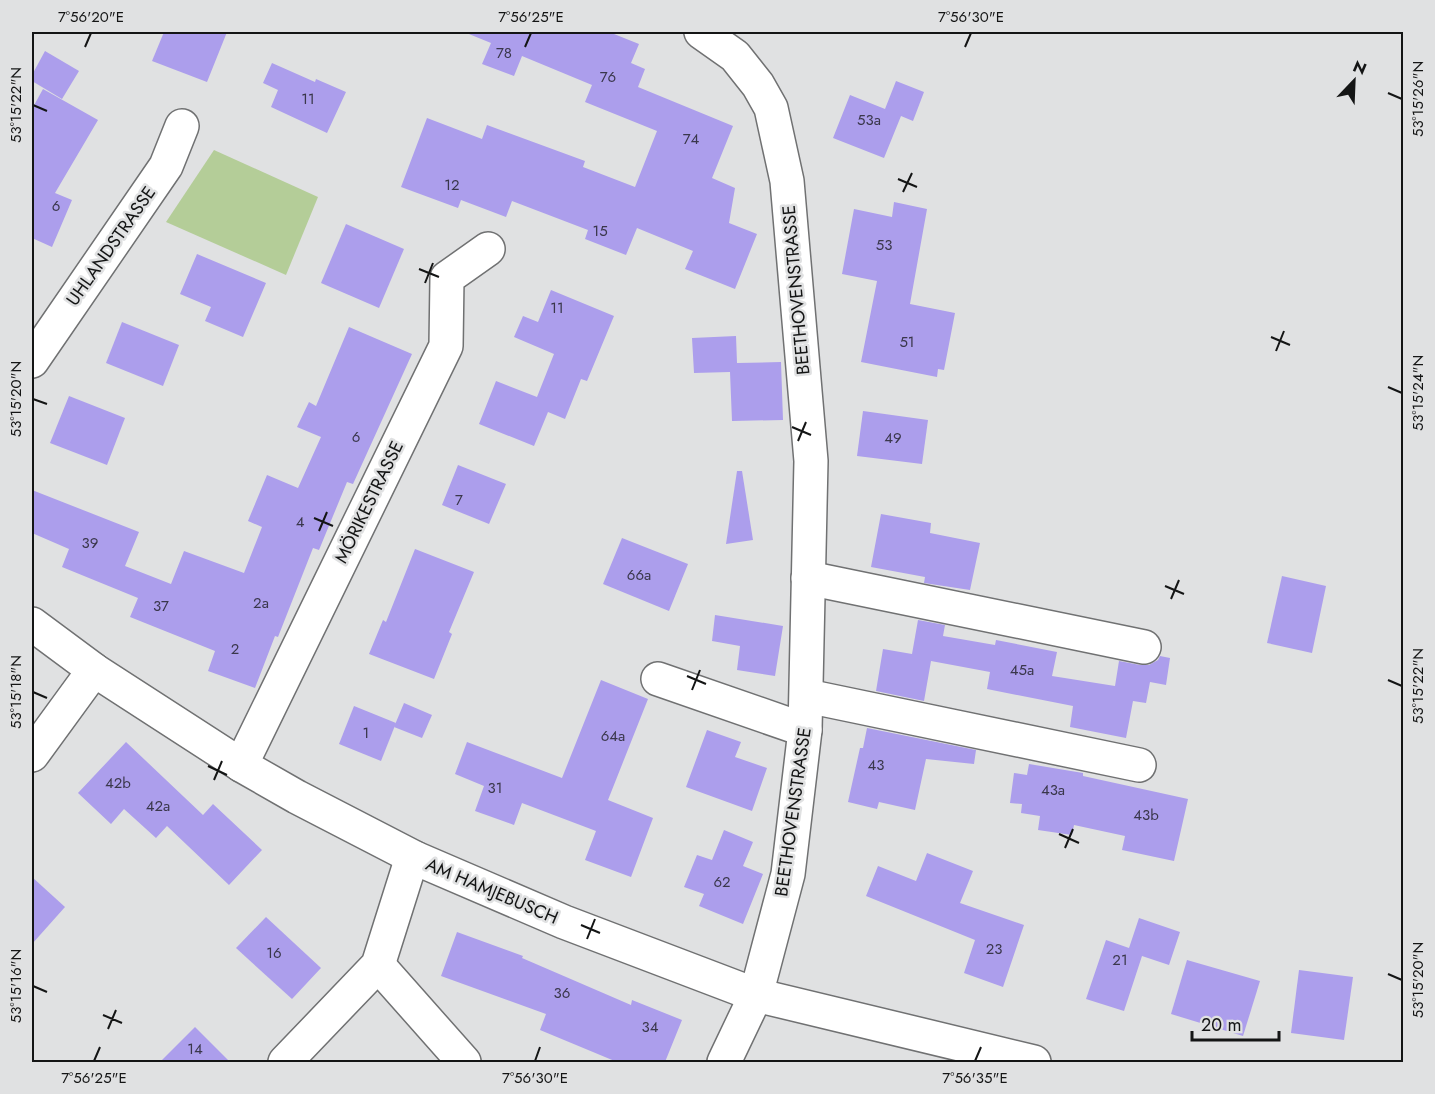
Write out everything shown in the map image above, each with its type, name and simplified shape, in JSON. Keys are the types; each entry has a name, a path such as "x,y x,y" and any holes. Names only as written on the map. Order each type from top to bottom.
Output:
{"street":[{"name":"BEETHOVENSTRASSE","path":"701,32 735,56 758,85 771,108 787,181 811,461 806,730 788,874 756,995 724,1062"},
{"name":"UHLANDSTRASSE","path":"32,361 166,166 182,126"},
{"name":"MÖRIKESTRASSE","path":"241,765 446,346 447,278 488,249"},
{"path":"808,578 1144,647"},
{"name":"AM HAMJEBUSCH","path":"32,624 94,670 241,765 297,797 416,858 564,922 756,995 1034,1062"},
{"path":"32,756 94,670"},
{"path":"658,679 806,730"},
{"path":"807,696 1139,765"},
{"path":"285,1062 378,965 408,870 416,858"},
{"path":"378,965 464,1062"}],"green space":[{"path":"214,150 318,197 286,275 166,222"}],"building":[{"path":"164,32 227,32 207,82 152,61"},
{"path":"464,32 609,32 639,44 631,63 645,69 638,87 733,126 712,178 735,188 729,223 757,234 735,289 685,269 693,251 637,228 626,255 585,239 588,230 512,201 506,217 461,200 458,208 401,187 427,118 482,139 487,125 585,161 583,167 635,187 657,131 585,102 592,85 522,56 514,76 482,64 491,43"},
{"path":"45,51 79,71 62,99 32,81 32,75"},
{"path":"272,63 315,82 316,79 346,92 327,133 271,107 278,90 263,83"},
{"path":"896,81 924,92 913,121 901,116 884,158 833,138 850,95 885,109"},
{"path":"43,89 98,120 55,193 72,200 52,247 32,238 32,109"},
{"path":"894,202 927,209 910,304 955,313 944,370 938,369 937,377 861,362 877,281 842,274 854,209 892,217"},
{"path":"346,224 404,249 379,308 321,283"},
{"path":"197,254 266,283 243,337 205,321 211,307 180,294"},
{"path":"551,290 614,316 587,381 581,379 565,419 548,412 534,446 479,424 496,381 537,397 554,354 514,337 523,316 538,322"},
{"path":"122,322 179,345 163,386 106,363"},
{"path":"349,327 412,354 353,484 347,482 319,550 313,548 255,688 208,671 215,651 130,617 138,598 62,567 69,549 32,533 32,490 139,532 125,566 171,584 184,551 244,573 262,527 248,521 267,475 298,488 321,437 297,427 309,402 316,406"},
{"path":"736,336 737,363 781,362 783,420 732,421 730,372 694,373 692,338"},
{"path":"69,396 125,418 107,465 50,443"},
{"path":"863,411 928,420 922,464 857,456"},
{"path":"458,465 506,484 489,524 442,505"},
{"path":"737,471 742,471 753,540 726,544"},
{"path":"881,514 931,523 930,533 980,543 970,590 924,583 925,577 871,567"},
{"path":"622,538 688,564 669,611 603,584"},
{"path":"415,549 474,572 449,632 452,634 434,679 369,654 383,620 386,622"},
{"path":"1282,576 1326,586 1312,653 1267,643"},
{"path":"715,615 783,626 775,676 737,670 740,646 712,641"},
{"path":"918,620 945,625 943,636 995,645 996,640 1057,652 1052,676 1115,686 1119,661 1149,665 1158,660 1160,656 1170,658 1166,685 1150,682 1146,703 1133,701 1126,738 1070,727 1073,706 987,689 990,672 931,661 924,701 876,691 883,649 912,654"},
{"path":"601,680 648,699 608,800 653,818 631,877 585,860 596,831 522,803 514,825 475,811 484,786 455,774 467,742 562,778"},
{"path":"404,703 432,715 422,738 394,727"},
{"path":"354,706 396,723 381,761 339,744"},
{"path":"867,728 976,750 974,764 926,759 915,810 879,802 877,809 848,802 860,748 863,748"},
{"path":"707,730 741,742 735,757 767,768 752,811 686,787"},
{"path":"126,742 203,815 213,804 262,850 229,885 167,826 156,838 124,809 111,824 78,793"},
{"path":"1029,764 1083,773 1083,776 1188,799 1174,861 1122,850 1125,836 1074,825 1072,835 1038,830 1040,816 1021,813 1022,804 1010,803 1014,773 1027,775"},
{"path":"724,830 753,842 743,866 763,874 743,924 699,906 704,894 684,887 697,855 712,860"},
{"path":"927,853 973,871 960,903 1024,925 1003,987 964,973 975,940 866,896 878,866 916,881"},
{"path":"32,877 65,907 32,944"},
{"path":"266,917 321,968 292,999 236,948"},
{"path":"1139,918 1180,932 1169,965 1142,956 1124,1011 1086,999 1106,940 1129,948"},
{"path":"457,932 523,956 522,958 631,1005 632,1000 682,1020 665,1062 617,1062 540,1030 546,1014 441,976"},
{"path":"1187,960 1260,981 1243,1036 1171,1014"},
{"path":"1299,970 1353,977 1344,1040 1291,1033"},
{"path":"195,1027 230,1062 160,1062"}]}
